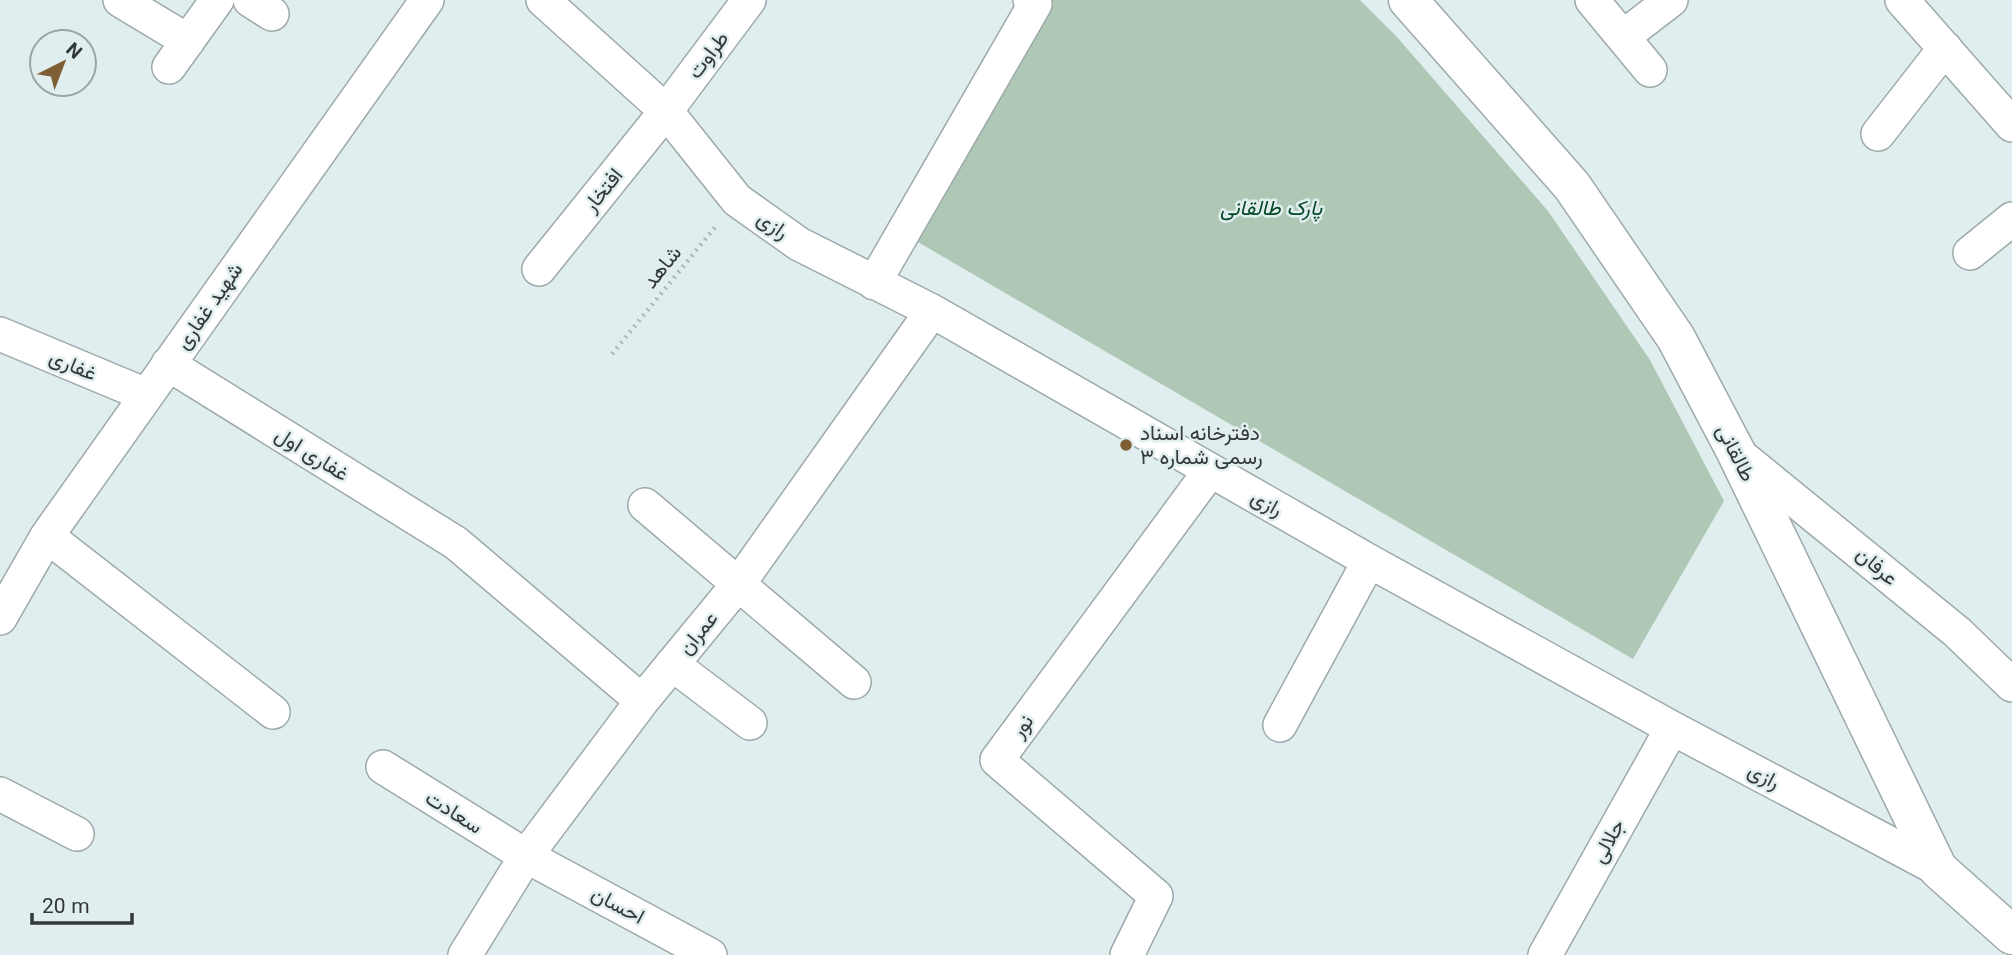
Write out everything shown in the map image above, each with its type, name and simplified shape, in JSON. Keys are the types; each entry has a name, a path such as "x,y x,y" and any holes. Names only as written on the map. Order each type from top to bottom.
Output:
{"main road":[{"name":"طالقانی","path":"1421,4 1572,186 1676,338 1736,452 1938,869 2012,935"}],"street":[{"path":"120,0 178,54 218,0"},
{"name":"شهید غفاری","path":"0,618 47,536 427,0"},
{"name":"رازی","path":"543,0 666,111 737,201 799,244 932,311 1369,561 1672,728 1938,869"},
{"name":"طراوت","path":"666,111 749,0"},
{"path":"874,283 1035,4 1030,0"},
{"path":"1592,0 1650,70"},
{"path":"1623,37 1671,0"},
{"path":"1902,0 2012,125"},
{"path":"1878,134 1945,48"},
{"name":"افتخار","path":"539,269 666,111"},
{"path":"1970,253 2012,219"},
{"name":"عمران","path":"465,955 526,856 642,701 740,582 932,311"},
{"name":"غفاری","path":"0,334 146,395"},
{"name":"غفاری اول","path":"168,364 456,543 642,701"},
{"name":"عرفان","path":"1736,452 1957,632 2005,666"},
{"name":"نور","path":"1127,955 1156,896 997,760 1210,471"},
{"path":"645,505 740,582 854,682"},
{"path":"47,536 273,712"},
{"path":"1280,725 1369,561"},
{"path":"672,664 750,723"},
{"name":"جلالی","path":"1545,955 1672,728"},
{"name":"سعادت","path":"383,767 526,856"},
{"path":"0,794 77,834"},
{"name":"احسان","path":"526,856 710,955"}],"path":[{"name":"شاهد","path":"612,354 737,201"}],"green space":[{"name":"پارک طالقانی","path":"1052,0 1360,0 1397,37 1548,211 1650,360 1724,501 1633,659 911,238"}],"place":[{"name":"دفترخانه اسناد رسمی شماره ۳","path":"1126,445"}]}
